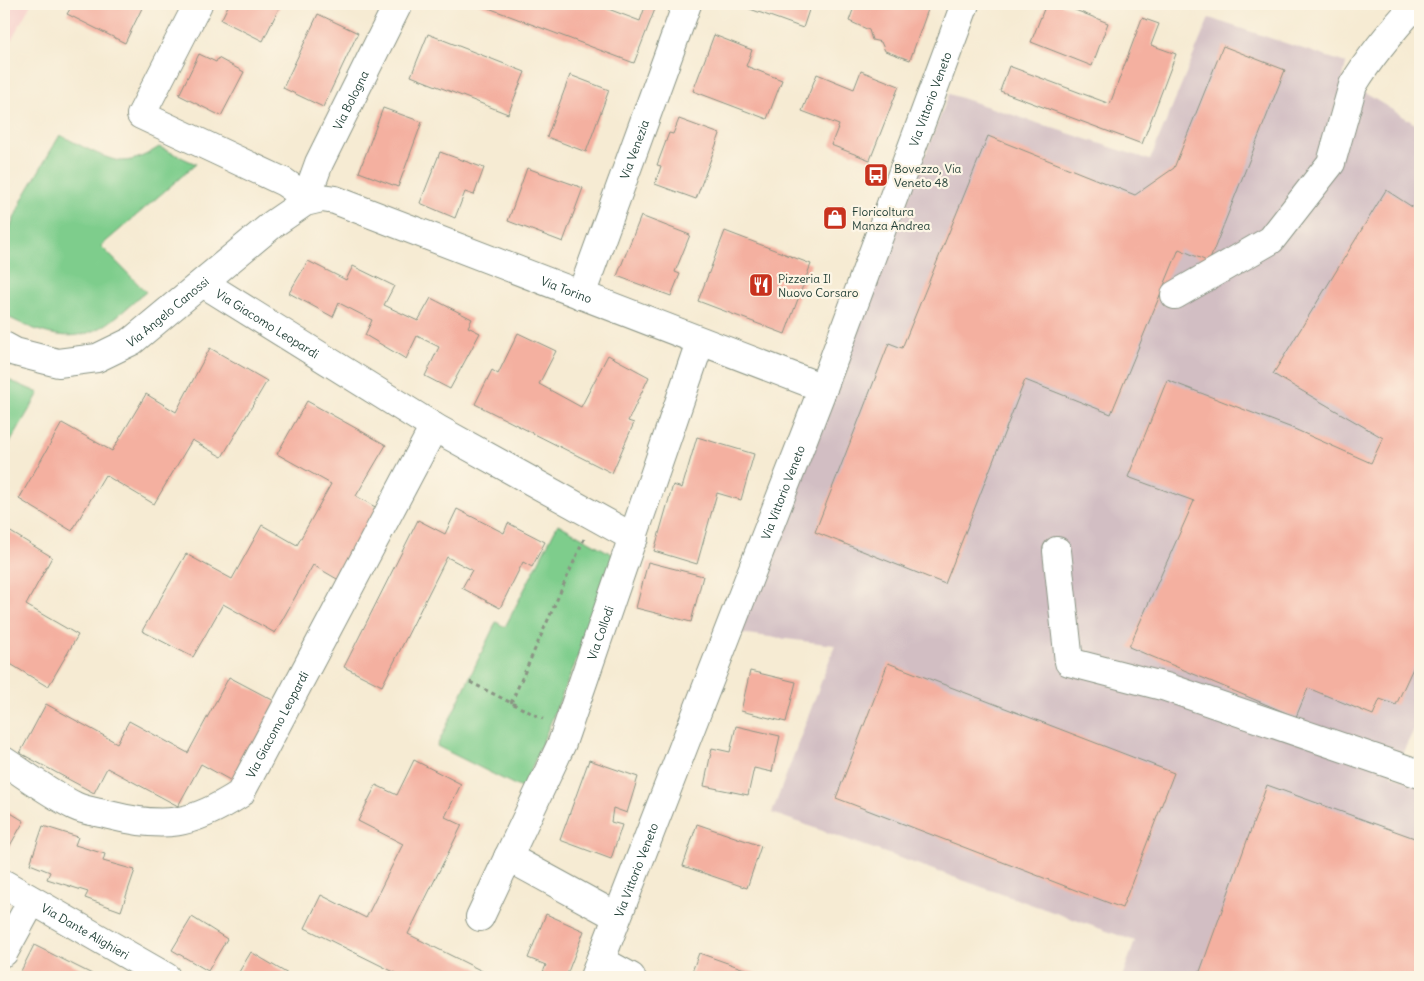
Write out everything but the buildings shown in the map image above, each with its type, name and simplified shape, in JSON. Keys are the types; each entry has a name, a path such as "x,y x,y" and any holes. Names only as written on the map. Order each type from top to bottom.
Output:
{"street":[{"path":"198,4 140,115 233,171 284,182 310,200"},
{"name":"Via Bologna","path":"310,200 310,188 319,163 398,4"},
{"name":"Via Venezia","path":"581,295 687,4"},
{"name":"Via Vittorio Veneto","path":"597,969 616,916 823,388 965,4"},
{"path":"1176,295 1271,240 1331,163 1353,85 1389,42 1416,4"},
{"name":"Via Torino","path":"310,200 322,198 335,200 823,388"},
{"name":"Via Angelo Canossi","path":"4,346 16,352 58,363 97,358 132,340 272,224 310,200"},
{"name":"Via Giacomo Leopardi","path":"203,283 434,427 634,538"},
{"name":"Via Collodi","path":"480,917 562,743 700,342"},
{"name":"Via Giacomo Leopardi","path":"4,761 77,807 125,819 156,824 189,821 215,810 240,794 434,427"},
{"path":"1057,551 1069,662 1166,686 1408,770"},
{"path":"508,858 616,916"},
{"name":"Via Dante Alighieri","path":"4,884 166,977"},
{"path":"4,952 32,901"},
{"path":"597,969 631,977"}],"path":[{"path":"511,703 585,538"},
{"path":"470,682 551,723"}],"shaded area":[{"path":"4,4 31,4 4,53"},
{"path":"1209,18 1346,63 1343,77 1363,92 1420,127 1420,717 1392,775 1420,785 1420,977 1122,977 1135,941 772,813 835,645 739,633 949,94 1150,160"}],"green space":[{"path":"60,135 91,151 116,160 127,161 137,158 159,147 196,164 101,246 146,292 102,327 84,334 72,336 37,330 4,315 4,242 23,198"},
{"path":"4,378 39,393 4,453"},
{"path":"558,524 619,558 523,789 437,746 496,622 505,627"}],"place":[{"name":"Bovezzo, Via Veneto 48","path":"876,175"},
{"name":"Floricoltura Manza Andrea","path":"835,218"},
{"name":"Pizzeria Il Nuovo Corsaro","path":"761,285"}]}
